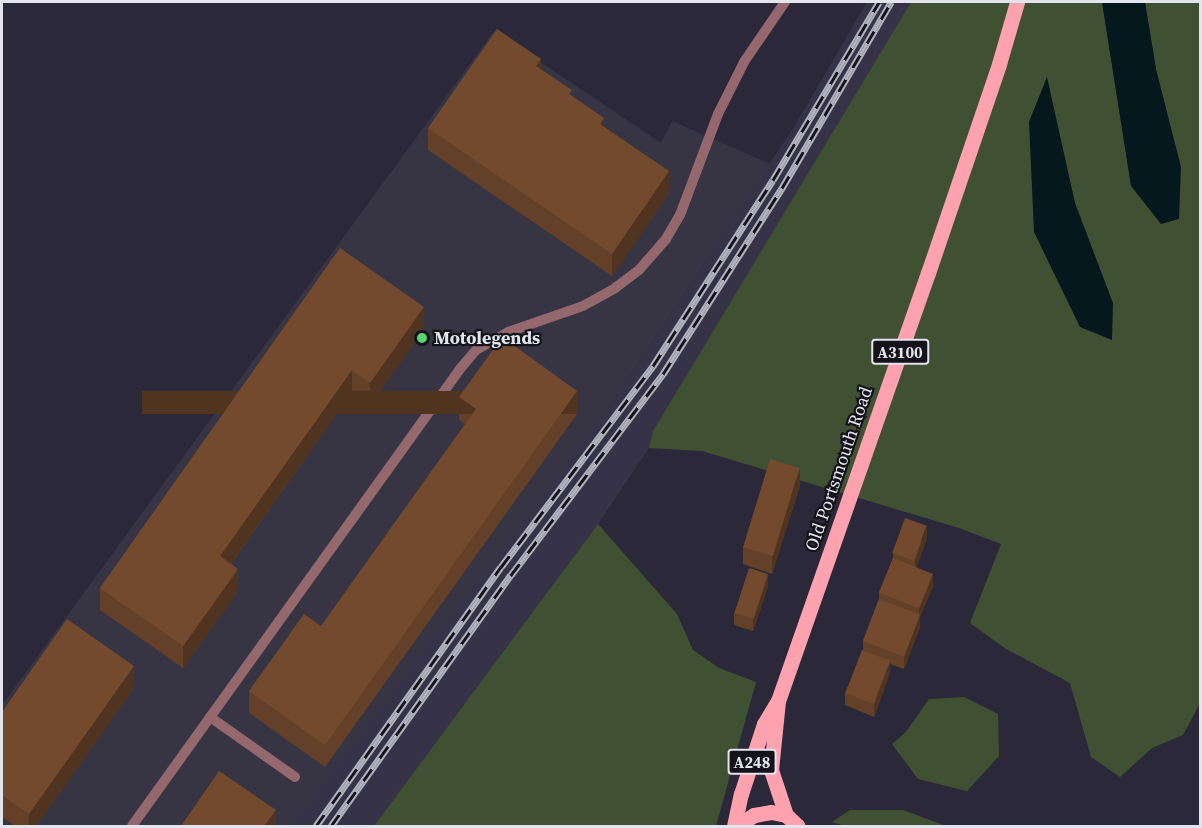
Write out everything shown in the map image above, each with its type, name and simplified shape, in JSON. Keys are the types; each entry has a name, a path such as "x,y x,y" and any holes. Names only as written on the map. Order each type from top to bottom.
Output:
{"main road":[{"name":"Old Portsmouth Road","path":"796,823 771,770 778,724 778,701 988,97 1017,2"},
{"name":"A248","path":"735,826 741,794 764,724 778,701"},
{"path":"735,826 754,815 771,812 796,823"}],"lane":[{"path":"132,826 460,369 476,350 508,332 565,313 615,288 639,270 666,239 680,215 718,114 744,62 785,2"},
{"path":"210,717 295,777"}],"shaded area":[{"path":"867,2 911,2 653,431 649,448 598,524 374,826 290,826 613,402 794,127"},
{"path":"1102,2 1145,2 1156,69 1181,167 1179,219 1161,224 1131,186"},
{"path":"494,31 661,143 672,121 770,164 613,402 298,826 2,826 2,705"},
{"path":"1047,77 1075,203 1113,303 1112,340 1080,327 1034,232 1029,122"}],"green space":[{"path":"911,2 1102,2 1131,185 1156,69 1145,2 1200,2 1200,703 1183,735 1152,748 1120,777 1091,757 1070,683 1006,649 970,623 1001,544 959,528 702,451 649,448 653,431","holes":["1047,78 1075,203 1029,122"]},
{"path":"598,524 677,614 693,650 719,668 756,682 716,826 374,826"},
{"path":"964,697 998,714 999,756 967,791 918,779 892,744 906,732 929,699"},
{"path":"850,810 903,810 946,826 845,826 832,822"}],"building":[{"path":"497,29 541,59 536,66 572,90 569,94 604,118 600,124 669,171 612,254 428,128"},
{"path":"340,248 424,307 370,383 352,370 220,556 238,569 183,646 100,588"},
{"path":"502,337 577,391 325,745 249,691 304,614 321,626 476,409 459,397"},
{"path":"770,459 800,468 773,556 743,547"},
{"path":"905,518 927,526 914,561 892,553"},
{"path":"893,558 933,574 919,608 879,592"},
{"path":"749,568 768,574 753,619 734,613"},
{"path":"879,599 920,615 904,657 863,641"},
{"path":"67,619 134,666 29,814 2,795 2,712"},
{"path":"862,650 890,661 874,704 846,693"},
{"path":"219,771 276,810 264,826 181,826"}],"railway":[{"path":"316,826 501,567 653,366 773,180 879,2"},
{"path":"331,826 511,575 663,374 782,188 891,2"}],"place":[{"name":"Motolegends","path":"422,338"}]}
